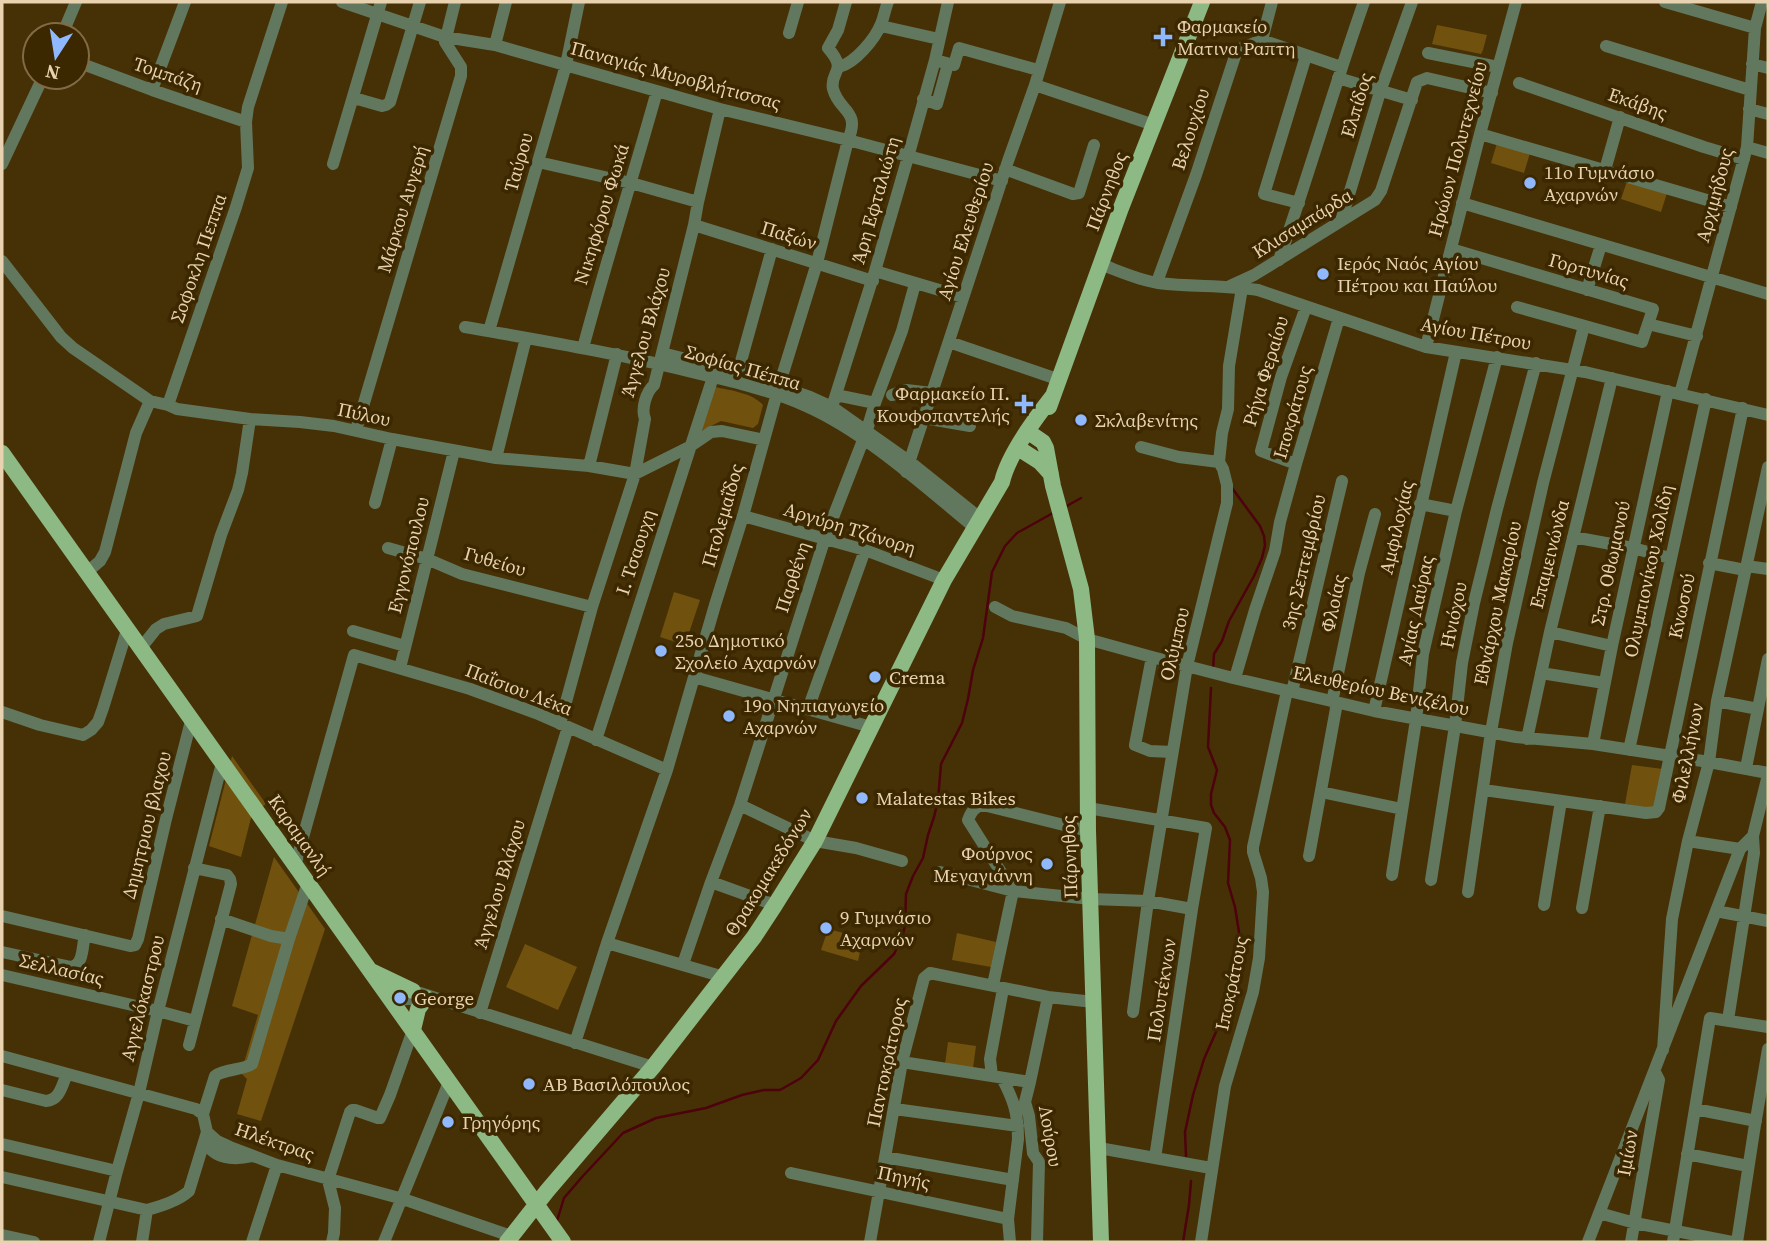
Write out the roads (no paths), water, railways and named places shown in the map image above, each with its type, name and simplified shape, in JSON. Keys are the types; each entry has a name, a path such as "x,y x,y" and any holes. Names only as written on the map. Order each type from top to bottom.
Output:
{"main road":[{"name":"Πάρνηθος","path":"1022,451 1060,380 1100,264 1202,2"},
{"name":"Πάρνηθος","path":"1032,434 1043,442 1046,448 1081,589 1087,639 1088,831 1101,1242"},
{"path":"1022,451 1040,462 1051,474"},
{"name":"Θρακομακεδόνων","path":"509,1239 653,1067 724,977 775,905 815,841 944,580 1002,482 1013,473 1022,451"},
{"name":"Καραμανλή","path":"2,453 562,1241"},
{"path":"368,970 424,996 415,1015 413,1030"}],"street":[{"path":"68,21 76,2"},
{"path":"152,90 185,2"},
{"name":"Σοφοκλη Πεππα","path":"168,405 248,168 248,107 282,2"},
{"name":"Παναγιάς Μυροβλήτισσας","path":"342,2 379,8 445,37 495,46 720,110 908,157 1003,175 1073,194 1079,193 1094,145"},
{"path":"354,98 382,106 390,102 420,2"},
{"path":"445,37 455,2"},
{"path":"495,46 506,2"},
{"name":"Ταύρου","path":"489,331 566,65 579,2"},
{"path":"789,33 798,2"},
{"name":"Πτολεμαΐδος","path":"575,1043 667,770 817,263 848,140 853,130 849,112 834,93 832,86 839,67 828,48 838,30 846,2"},
{"path":"839,67 857,58 881,26 888,2"},
{"path":"948,2 939,40 941,62 954,65 959,48 1038,70"},
{"name":"Αγίου Ελευθερίου","path":"908,467 1060,2"},
{"path":"1272,2 1262,40 1306,55 1380,92 1412,100"},
{"path":"1279,260 1364,2"},
{"name":"Ελπίδος","path":"1341,221 1380,92 1412,2"},
{"name":"Ηρώων Πολυτεχνείου","path":"1426,347 1516,2"},
{"path":"1665,2 1755,27"},
{"name":"Αρχιμήδους","path":"1674,393 1697,336 1746,153 1755,27 1762,2"},
{"path":"333,164 379,8"},
{"path":"881,26 939,40"},
{"name":"Μάρκου Αυγερή","path":"356,430 461,76 461,67 445,42 445,37"},
{"name":"Βελουχίου","path":"1157,282 1237,50 1262,40"},
{"path":"1606,46 1750,90"},
{"path":"1428,53 1498,67"},
{"path":"1299,204 1264,194 1306,55"},
{"name":"Άρη Εφταλιώτη","path":"834,401 874,276 923,99 937,104 941,62"},
{"path":"1752,64 1768,68"},
{"name":"Τομπάζη","path":"91,67 246,122"},
{"name":"Κλισαμπάρδα","path":"1216,286 1228,287 1254,275 1375,200 1381,191 1418,82 1427,78 1492,93"},
{"name":"Εκάβης","path":"1519,83 1704,147 1768,153"},
{"path":"1035,85 1154,125"},
{"path":"2,164 36,91"},
{"name":"Νικηφόρου Φωκά","path":"583,348 657,91"},
{"path":"1749,109 1768,114"},
{"name":"Άγγελου Βλάχου","path":"480,1013 564,726 593,607 635,474 645,419 643,411 648,392 654,385 720,110"},
{"path":"1605,170 1620,117"},
{"path":"1480,134 1731,208"},
{"path":"538,162 631,183 698,202"},
{"path":"1462,204 1768,295"},
{"name":"Παξών","path":"694,225 817,263 963,297"},
{"path":"1587,290 1601,245"},
{"path":"738,372 772,249"},
{"name":"Γορτυνίας","path":"1451,249 1653,309 1648,324"},
{"name":"Πύλου","path":"2,261 61,337 150,401 177,409 356,430 496,458 589,466 635,474"},
{"name":"Αγίου Πέτρου","path":"1100,264 1157,282 1258,290 1426,347 1572,370 1768,415"},
{"path":"1254,275 1287,298 1306,307"},
{"name":"Παρθένη","path":"683,964 740,805 825,538 866,435 902,331 915,284"},
{"name":"Ολύμπου","path":"1133,1012 1172,752 1188,666 1227,503 1227,485 1219,462 1228,409 1229,366 1242,288"},
{"name":"Ρήγα Φεραίου","path":"1296,464 1261,451 1281,377 1306,307"},
{"path":"1517,307 1642,342 1648,324 1697,336"},
{"name":"Ιποκράτους","path":"1235,678 1275,551 1280,522 1339,318"},
{"name":"Εθνάρχου Μακαρίου","path":"1468,892 1507,643 1584,326"},
{"name":"Σοφίας Πέππα","path":"465,327 738,372 866,435"},
{"path":"496,458 526,338"},
{"path":"949,342 1060,380"},
{"name":"Αμφιλοχίας","path":"1374,711 1456,352"},
{"path":"589,466 617,354"},
{"name":"Αγίας Λαύρας","path":"1392,875 1416,720 1423,654 1456,512 1497,357"},
{"name":"Σοφίας Πέππα","path":"660,358 713,377 834,401 866,435 977,522"},
{"name":"Ηνιόχου","path":"1431,880 1462,663 1474,603 1536,363"},
{"name":"Ι. Τσαουχη","path":"596,740 713,377"},
{"name":"Επαμεινώνδα","path":"1527,739 1550,632 1612,378"},
{"path":"892,395 906,390 932,393"},
{"name":"Στρ. Οθωμανού","path":"1593,744 1633,548 1674,393"},
{"name":"Ολυμπιονίκου Χολίδη","path":"1629,750 1706,399"},
{"path":"86,573 100,561 105,552 136,433 150,401"},
{"path":"834,401 876,402"},
{"name":"Κνωσού","path":"1600,806 1646,813 1656,812 1660,803 1742,408"},
{"path":"924,418 970,426"},
{"path":"140,649 156,629 164,624 197,616 221,535 238,490 250,419"},
{"path":"635,474 689,447 711,432 764,440"},
{"path":"374,503 392,439"},
{"path":"1141,447 1179,457 1219,462"},
{"name":"Εγγονόπουλου","path":"400,668 454,451"},
{"name":"Φιλελλήνων","path":"1663,1050 1672,919 1688,841 1709,762 1717,701 1768,467"},
{"name":"3ης Σεπτεμβρίου","path":"1289,692 1342,481"},
{"path":"1420,503 1456,512"},
{"name":"Φλοίας","path":"1308,856 1359,573 1375,514"},
{"name":"Αργύρη Τζάνορη","path":"743,516 865,550 944,580"},
{"path":"1573,537 1670,558"},
{"name":"Γυθείου","path":"388,548 462,573 593,607"},
{"path":"808,709 865,550"},
{"path":"1709,564 1768,569"},
{"name":"Ελευθερίου Βενιζέλου","path":"995,607 1013,616 1066,628 1087,639 1152,657 1374,711 1527,739 1593,744 1746,768 1768,774"},
{"path":"2,712 40,725 83,735 91,730 98,722 127,631"},
{"path":"352,631 405,646"},
{"path":"1550,632 1612,646"},
{"name":"Παΐσιου Λέκα","path":"295,866 354,655 470,689 536,713 667,770"},
{"path":"1152,657 1135,745 1150,751 1172,752"},
{"path":"1746,768 1768,659"},
{"path":"1541,673 1604,684"},
{"path":"694,677 871,727"},
{"name":"Ιποκράτους","path":"1201,1242 1225,1086 1259,958 1263,892 1252,852 1289,692"},
{"path":"1717,701 1758,709"},
{"name":"Δημητριου βλαχου","path":"85,935 130,946 135,945 138,939 191,720"},
{"name":"Αγγελόκαστρου","path":"99,1242 222,763"},
{"path":"1728,1020 1754,853 1753,836 1768,774"},
{"path":"1483,790 1600,806 1582,908"},
{"path":"1321,792 1402,809"},
{"path":"1544,905 1561,801"},
{"path":"740,805 815,841 856,848 902,861"},
{"path":"1010,1242 1008,1219 1018,1126 1013,1099 997,1077 990,1059 1013,891 968,820 977,806 983,805 1088,831"},
{"path":"1088,808 1161,821"},
{"name":"Πολυτέκνων","path":"1155,1158 1206,828 1161,821"},
{"path":"1588,1242 1740,849 1753,836"},
{"path":"1688,841 1740,849"},
{"path":"189,1045 231,884 227,874 194,868"},
{"path":"940,872 1013,891 1091,899 1148,901 1192,909"},
{"path":"711,882 775,905"},
{"path":"2,1056 196,1109 203,1114 215,1076 220,1072 252,1064 308,883"},
{"path":"1716,911 1768,921"},
{"path":"2,916 85,935 79,963 75,967 2,952"},
{"path":"222,919 271,936 289,939"},
{"path":"607,943 724,977"},
{"name":"Παντοκράτορος","path":"870,1242 902,1062 924,978 930,973 1048,997 1094,1002"},
{"name":"Σελλασίας","path":"2,975 195,1021"},
{"path":"390,1000 424,996 653,1067"},
{"name":"Λούρου","path":"1037,1242 1039,1162 1033,1153 1029,1116 1024,1102 1048,997"},
{"path":"1674,1237 1710,1018 1768,1027"},
{"path":"332,1242 335,1208 328,1180 352,1110 378,1118 382,1115 413,1030"},
{"path":"1737,1242 1768,1049"},
{"path":"902,1062 1030,1082"},
{"name":"Ιμίων","path":"1631,1242 1659,1080 1655,1071"},
{"path":"2,1090 52,1101 57,1097 67,1074"},
{"path":"384,1242 449,1082"},
{"path":"895,1109 1018,1126"},
{"path":"1695,1109 1755,1126 1768,1133"},
{"name":"Ηλέκτρας","path":"203,1114 206,1137 277,1165 403,1199 509,1239"},
{"path":"2,1177 146,1210 186,1195 206,1137"},
{"path":"2,1144 117,1171"},
{"path":"1099,1148 1211,1168"},
{"path":"1687,1154 1748,1166"},
{"path":"885,1157 1013,1180"},
{"path":"252,1242 277,1165"},
{"name":"Πηγής","path":"791,1173 1008,1219"},
{"path":"142,1242 146,1210"},
{"path":"1599,1213 1674,1237 1732,1242"},
{"path":"2,1235 34,1242"}],"waterway":[{"path":"1213,669 1214,654 1254,576 1265,545 1260,526 1232,488"},
{"path":"1065,507 1081,498"},
{"path":"556,1224 564,1198 623,1133 656,1118 706,1108 764,1090 780,1090 801,1078 818,1060 836,1021 861,986 894,954 905,925 906,894 923,858 934,817 941,764 962,723 983,638 992,572 1005,546 1017,533 1053,513"},
{"path":"1186,1156 1185,1132 1193,1095 1204,1059 1232,996 1238,976 1240,954 1235,907 1228,883 1230,840 1211,805 1217,770 1208,747 1211,688"},
{"path":"1183,1242 1191,1181"}],"place":[{"name":"Φαρμακείο Ματινα Ραπτη","path":"1163,37"},
{"name":"11ο Γυμνάσιο Αχαρνών","path":"1530,183"},
{"name":"Ιερός Ναός Αγίου Πέτρου και Παύλου","path":"1323,274"},
{"name":"Φαρμακείο Π. Κουφοπαντελής","path":"1024,404"},
{"name":"Σκλαβενίτης","path":"1081,420"},
{"name":"25ο Δημοτικό Σχολείο Αχαρνών","path":"661,651"},
{"name":"Crema","path":"875,677"},
{"name":"19ο Νηπιαγωγείο Αχαρνών","path":"729,716"},
{"name":"Malatestas Bikes","path":"862,798"},
{"name":"Φούρνος Μεγαγιάννη","path":"1047,864"},
{"name":"9 Γυμνάσιο Αχαρνών","path":"826,928"},
{"name":"George","path":"400,998"},
{"name":"ΑΒ Βασιλόπουλος","path":"529,1084"},
{"name":"Γρηγόρης","path":"448,1122"}]}
